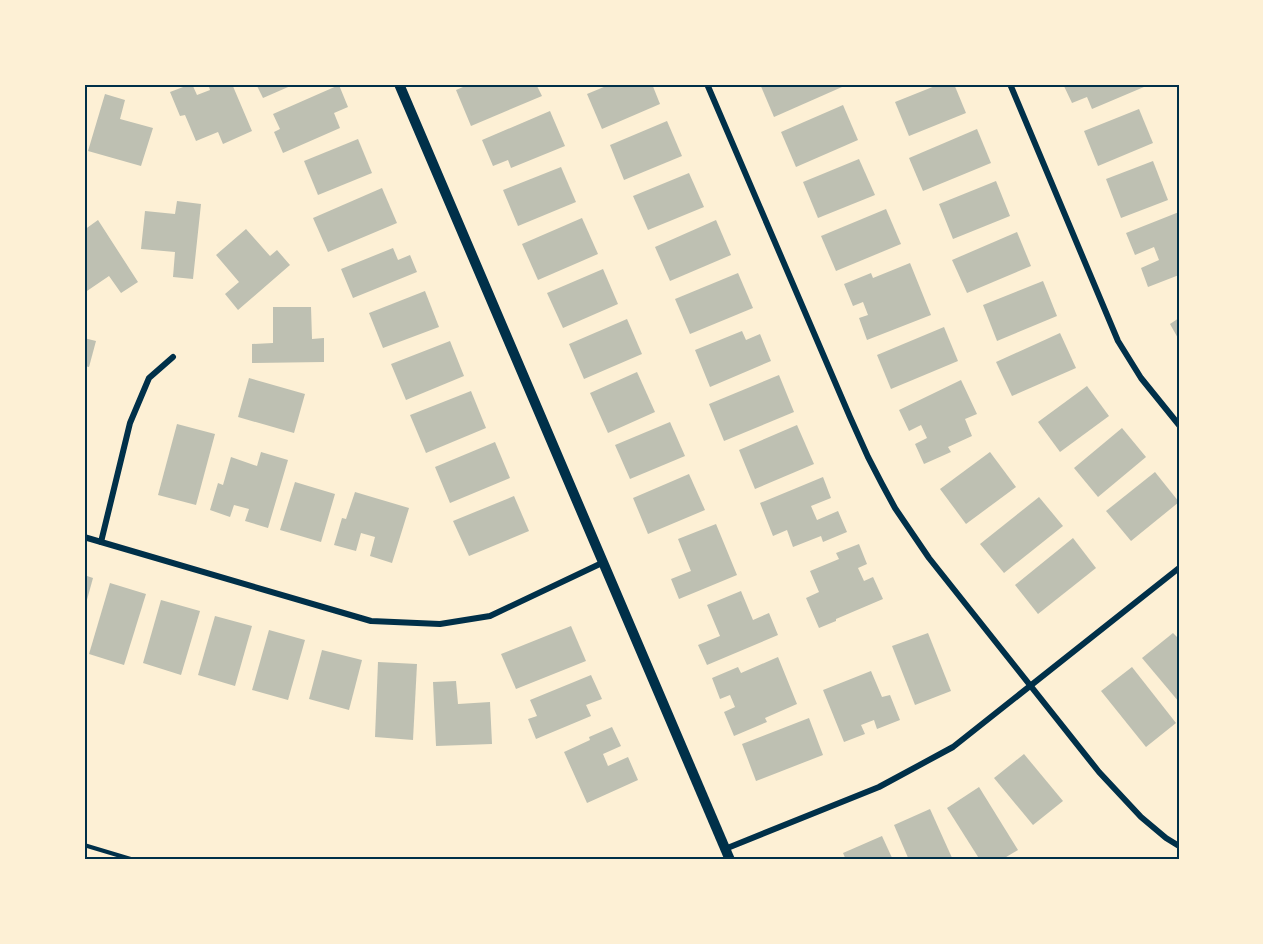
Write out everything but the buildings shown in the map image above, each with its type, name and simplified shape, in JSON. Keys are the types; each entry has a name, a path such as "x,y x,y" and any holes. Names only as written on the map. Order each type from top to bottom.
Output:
{"street":[{"path":"399,84 730,860"},
{"path":"707,84 868,458 895,508 929,558 1099,772 1141,817 1179,846"},
{"path":"1010,84 1118,341 1141,378 1179,425"},
{"path":"101,542 130,423 149,378 173,357"},
{"path":"84,537 371,621 440,624 490,616 604,562"},
{"path":"725,849 879,787 953,747 1179,568"}],"path":[{"path":"84,845 134,860"}]}
